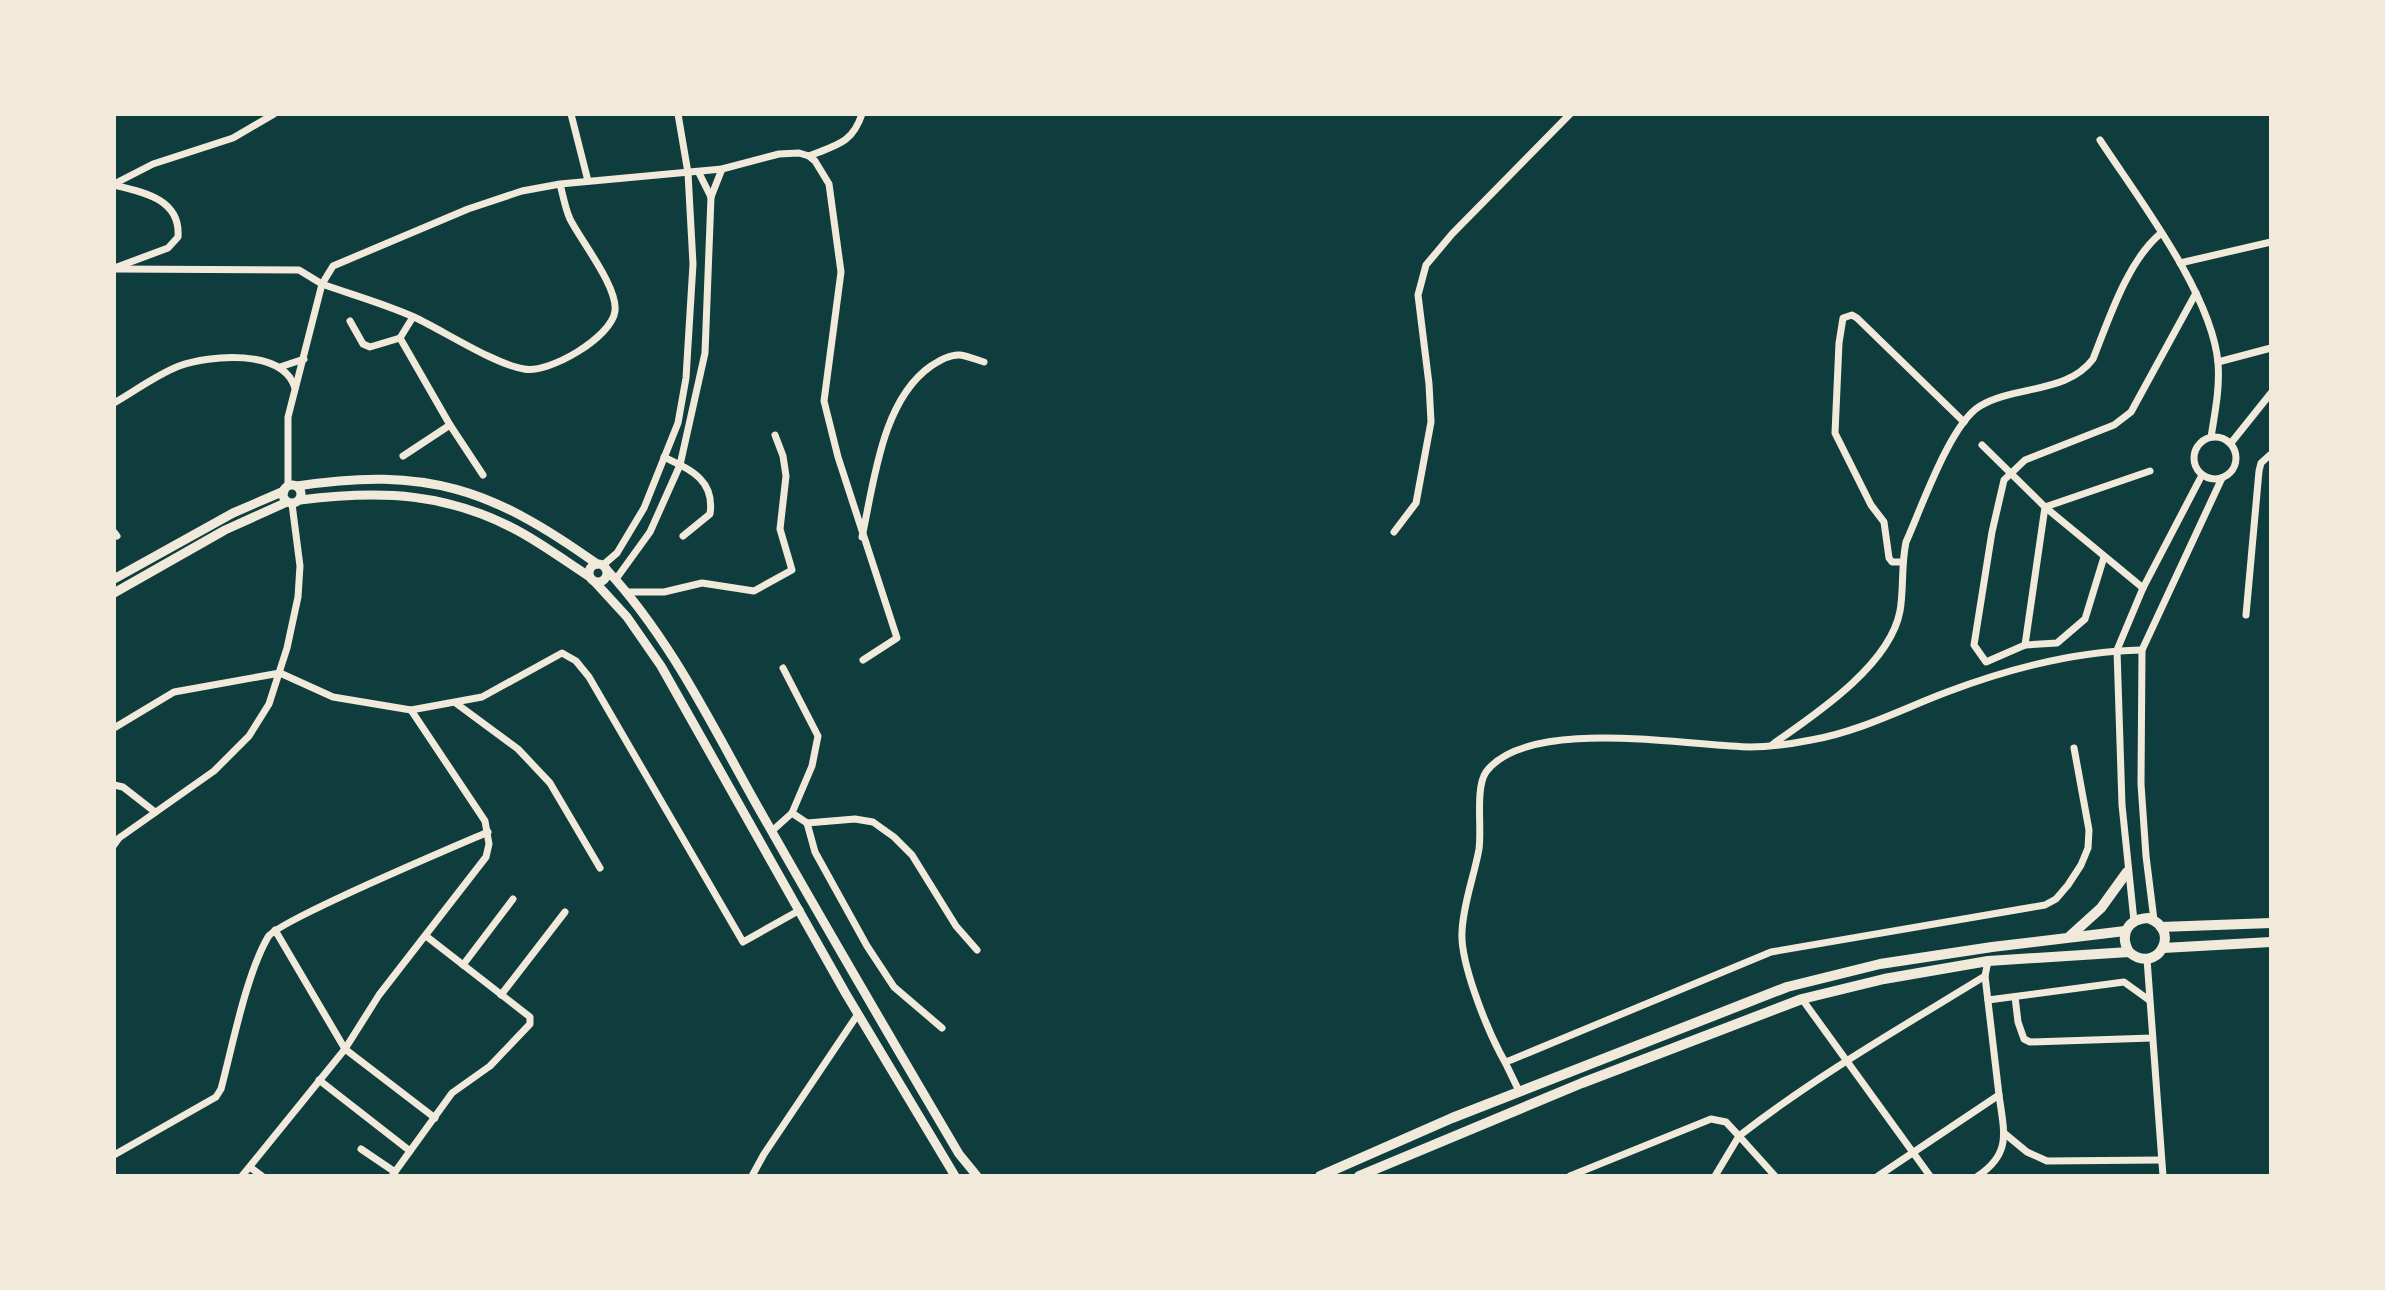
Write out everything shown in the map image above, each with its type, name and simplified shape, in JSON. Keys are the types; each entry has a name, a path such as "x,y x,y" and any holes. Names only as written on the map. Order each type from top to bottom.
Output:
{"main road":[{"path":"114,579 233,513 289,488 343,480 392,478 441,483 488,499 525,517 602,566 627,592 678,666 952,1141 977,1176"},
{"path":"289,488 293,502"},
{"path":"289,488 301,491 293,502"},
{"path":"114,593 225,530 293,502 342,495 394,494 426,497 456,505 521,532 592,579 627,617 661,666 858,1014 955,1176"},
{"path":"592,579 603,580 602,566"},
{"path":"592,579 590,568 602,566"},
{"path":"2068,938 2101,908 2127,872"},
{"path":"1359,1176 1582,1083 1802,999 1884,979 1988,961 2129,952 2147,959 2163,948 2165,937 2158,924 2148,918 2134,921 2125,931 2129,952"},
{"path":"2158,924 2271,923"},
{"path":"1320,1176 1519,1091 1787,987 1880,964 2125,931"},
{"path":"2163,948 2271,942"}],"street":[{"path":"114,184 153,164 233,138 274,114"},
{"path":"571,114 588,181"},
{"path":"602,566 617,553 644,508 678,423 686,378 693,264 688,173 678,114"},
{"path":"809,156 849,139 862,114"},
{"path":"1394,532 1416,503 1431,422 1418,295 1426,265 1452,234 1570,114"},
{"path":"2100,140 2180,263 2209,327 2218,362 2217,404 2211,437"},
{"path":"289,488 288,417 322,284 333,266 468,209 522,191 588,181 699,173 779,154 799,153 815,161 829,184 841,272 824,401 862,537 897,638 863,660"},
{"path":"616,579 650,532 680,465 705,353 711,197 722,169"},
{"path":"699,173 711,197"},
{"path":"114,184 154,195 171,210 179,226 178,237 168,248 114,268"},
{"path":"114,268 299,270 322,284 413,317 523,369 536,370 550,366 604,334 616,309 613,293 568,215 560,184"},
{"path":"1771,745 1834,699 1881,652 1900,613 1906,542 1951,441 1964,422 1980,406 2067,379 2086,368 2093,359 2134,265 2147,245 2160,234"},
{"path":"2180,263 2271,242"},
{"path":"2104,557 2085,619 2057,643 2025,645 1986,662 1974,645 1999,495 2009,472 2025,460 2114,425 2131,412 2196,293"},
{"path":"1902,562 1892,562 1889,558 1884,522 1871,505 1835,433 1843,318 1852,315 1857,318 1964,422"},
{"path":"350,321 363,344 370,347 400,338 413,317"},
{"path":"400,338 483,475"},
{"path":"2218,362 2271,348"},
{"path":"862,537 882,446 902,395 921,373 940,360 959,355 984,362"},
{"path":"114,403 177,367 208,358 256,360 280,367 295,390"},
{"path":"280,367 304,359"},
{"path":"2231,443 2271,393"},
{"path":"403,456 450,425"},
{"path":"627,592 664,592 702,583 754,591 792,570 780,529 786,476 775,435"},
{"path":"2158,924 2146,856 2141,784 2142,650 2222,478 2236,463 2235,449 2231,443 2225,439 2205,439 2195,449 2194,463 2202,475 2222,478"},
{"path":"1982,445 2045,507 2143,588"},
{"path":"2246,615 2259,471 2261,463 2271,454"},
{"path":"664,457 702,480 712,498 710,514 683,536"},
{"path":"2045,507 2150,471"},
{"path":"2134,921 2122,805 2117,650 2143,588 2202,475"},
{"path":"114,845 119,838 214,771 249,736 269,704 294,622 300,566 293,502"},
{"path":"2025,645 2045,507"},
{"path":"1519,1091 1464,960 1461,944 1479,849 1481,788 1484,774 1493,765 1515,751 1578,739 1655,739 1751,747 1845,732 1951,690 2033,665 2117,650 2142,650"},
{"path":"114,728 174,692 280,673 333,697 411,710 457,704 482,697 562,653 576,661 589,677 743,942 800,910"},
{"path":"772,831 792,813 817,751 818,736 783,668"},
{"path":"457,704 518,749 550,783 600,868"},
{"path":"242,1176 345,1049 379,995 486,857 488,832 485,821 411,710"},
{"path":"1505,1062 1771,952 2045,905 2056,899 2081,865 2088,848 2089,830 2074,748"},
{"path":"114,785 123,787 155,812"},
{"path":"792,813 807,823 855,819 873,822 894,837 912,855 956,926 977,950"},
{"path":"807,823 815,852 867,946 894,987 942,1028"},
{"path":"114,1155 216,1097 221,1089 255,969 270,934 488,832"},
{"path":"463,965 513,899"},
{"path":"501,995 565,912"},
{"path":"275,930 345,1049 435,1118"},
{"path":"361,1149 394,1174 452,1093 490,1066 530,1024 530,1017 426,936"},
{"path":"2147,959 2163,1176"},
{"path":"1978,1176 1999,1157 2004,1144 1985,976 1988,961"},
{"path":"1715,1176 1739,1136 1767,1114 1985,976"},
{"path":"1988,1000 2124,982 2149,1000"},
{"path":"2015,997 2018,1022 2024,1039 2030,1042 2152,1038"},
{"path":"1802,999 1930,1176"},
{"path":"752,1176 858,1014"},
{"path":"319,1080 410,1151"},
{"path":"1878,1176 1999,1095"},
{"path":"1570,1176 1711,1119 1726,1122 1775,1176"},
{"path":"2004,1133 2027,1152 2047,1161 2160,1160"},
{"path":"251,1168 262,1176"}]}
